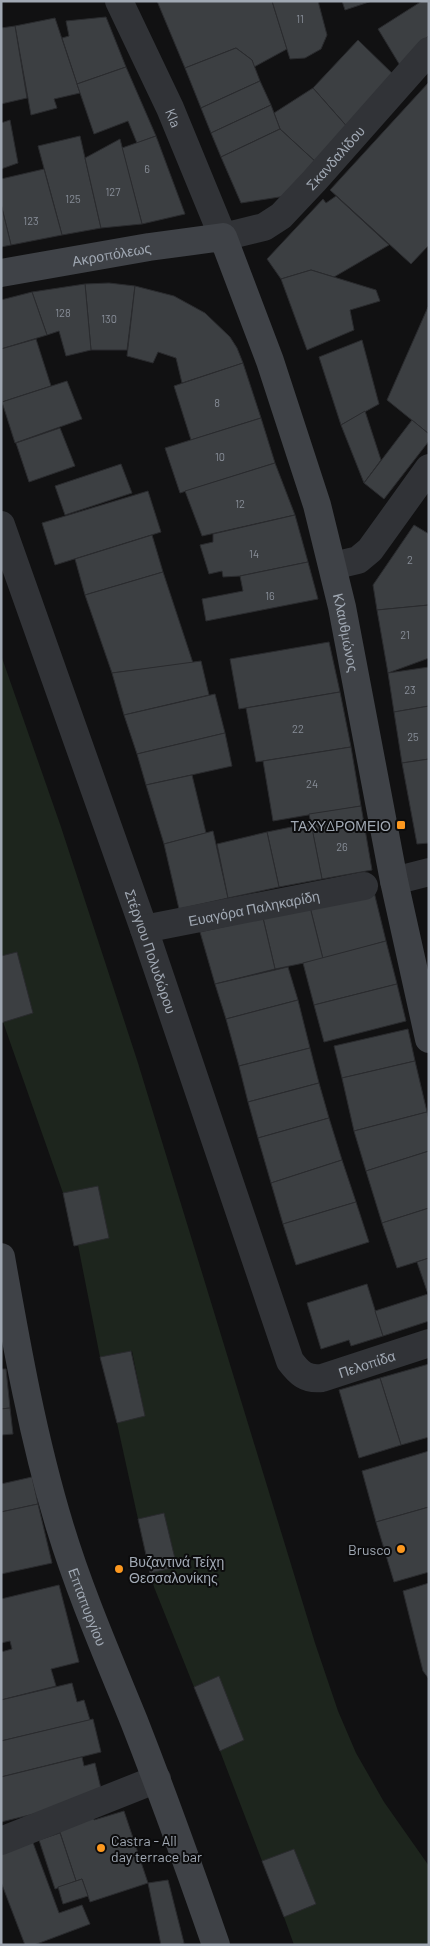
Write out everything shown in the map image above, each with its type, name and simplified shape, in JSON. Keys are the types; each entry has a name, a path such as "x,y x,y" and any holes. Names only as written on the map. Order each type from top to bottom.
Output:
{"main road":[{"name":"Ακροπόλεως","path":"1,273 148,247 223,237"},
{"name":"Κλαυθμώνος","path":"223,237 270,361 317,505 333,566 394,881 429,1039"},
{"name":"Επταπυργίου","path":"1,1257 34,1432 60,1527 94,1621 156,1779 216,1945"}],"street":[{"name":"Kla","path":"119,1 170,108 223,237"},
{"name":"Σκανδαλίδου","path":"223,237 264,226 281,216 429,51"},
{"path":"333,566 358,560 370,550 429,468"},
{"name":"Στέργιου Πολυδώρου","path":"1,525 144,929 286,1351 295,1367 303,1375"},
{"path":"394,881 429,872"},
{"name":"Ευαγόρα Παληκαρίδη","path":"144,929 364,886"},
{"name":"Πελοπίδα","path":"303,1375 315,1379 322,1378 429,1343"},
{"path":"1,1841 156,1779"}],"shaded area":[{"path":"1,655 61,827 138,1063 315,1643 338,1711 356,1753 384,1802 429,1866 429,1945 294,1945 284,1917 315,1904 294,1849 262,1861 220,1751 244,1740 219,1677 194,1687 154,1587 150,1573 177,1566 164,1513 138,1519 117,1423 145,1416 132,1351 100,1357 78,1245 109,1238 98,1186 63,1193 3,1022 33,1012 17,952 1,956"}],"building":[{"path":"157,1 272,1 287,49 254,67 252,60 236,48 185,68"},
{"path":"272,1 318,1 327,35 321,49 305,58 290,59"},
{"path":"342,1 372,1 345,10"},
{"path":"422,1 429,1 429,35 401,67 378,29"},
{"path":"106,17 126,67 77,84 62,38 69,36 66,21"},
{"path":"55,18 80,93 54,99 57,108 31,115 15,26"},
{"path":"15,26 27,98 1,104 1,28"},
{"path":"358,40 398,79 350,130 313,88"},
{"path":"236,48 252,60 260,81 201,108 185,68"},
{"path":"126,67 156,136 137,143 128,121 94,134 77,84"},
{"path":"260,81 271,105 211,133 201,108"},
{"path":"429,82 429,245 411,264 330,190"},
{"path":"313,88 350,130 318,164 280,129 274,113"},
{"path":"271,105 280,129 221,157 211,133"},
{"path":"10,120 18,163 1,169 1,123"},
{"path":"280,129 318,164 286,196 241,203 221,157"},
{"path":"80,136 101,228 62,235 38,146"},
{"path":"156,136 185,214 142,224 122,148"},
{"path":"120,139 142,224 101,228 85,158"},
{"path":"44,169 62,235 11,245 1,204 1,179"},
{"path":"336,196 389,245 334,277 311,270 281,279 267,259 323,199 326,203"},
{"path":"1,204 11,245 1,247"},
{"path":"311,270 376,290 380,301 350,310 354,330 307,350 281,279"},
{"path":"109,283 135,286 127,350 91,350 85,284"},
{"path":"85,284 91,350 66,356 59,331 47,335 32,292"},
{"path":"135,286 174,296 205,313 230,337 243,363 182,383 176,358 158,352 153,363 127,356"},
{"path":"32,292 47,335 1,349 1,300"},
{"path":"429,307 429,434 387,400"},
{"path":"36,339 51,386 2,402 1,349"},
{"path":"362,340 379,404 341,425 319,357"},
{"path":"243,363 261,418 191,440 174,386"},
{"path":"67,381 82,419 15,443 2,402"},
{"path":"365,411 381,460 364,483 341,425"},
{"path":"261,418 275,463 180,493 165,448"},
{"path":"412,420 429,434 429,441 384,499 364,483"},
{"path":"60,428 75,466 29,482 16,443"},
{"path":"275,463 295,515 202,536 185,491"},
{"path":"121,464 132,493 65,515 55,486"},
{"path":"148,491 161,532 55,565 42,523"},
{"path":"295,515 308,562 240,576 223,577 222,571 209,574 200,545 213,542 213,534"},
{"path":"414,525 429,534 429,605 377,610 373,585"},
{"path":"152,535 163,572 85,595 75,559"},
{"path":"308,562 318,599 206,621 202,599 243,591 240,576"},
{"path":"163,572 193,663 112,673 85,595"},
{"path":"429,605 429,658 388,673 377,610"},
{"path":"329,642 340,692 239,709 230,659"},
{"path":"201,661 209,695 124,715 112,673"},
{"path":"429,667 429,706 394,712 388,673"},
{"path":"340,692 351,747 256,762 246,708"},
{"path":"215,694 225,733 137,754 124,715"},
{"path":"429,706 429,759 402,763 394,712"},
{"path":"225,733 232,766 146,785 137,754"},
{"path":"351,747 361,806 273,821 263,761"},
{"path":"429,759 429,843 417,844 402,763"},
{"path":"192,775 206,833 164,844 146,785"},
{"path":"361,806 372,870 322,879 309,814"},
{"path":"311,823 322,879 279,887 267,832"},
{"path":"213,831 228,898 179,909 164,844"},
{"path":"267,832 279,887 228,898 217,844"},
{"path":"374,892 386,941 323,959 310,907"},
{"path":"310,907 323,959 275,969 263,918"},
{"path":"263,918 275,969 215,984 200,932"},
{"path":"386,941 397,984 314,1005 303,963"},
{"path":"17,952 33,1013 1,1023 1,956"},
{"path":"288,967 298,1000 226,1019 215,984"},
{"path":"397,984 406,1021 324,1042 314,1005"},
{"path":"298,1000 310,1048 239,1066 226,1019"},
{"path":"408,1029 415,1061 342,1078 334,1046"},
{"path":"310,1048 319,1083 248,1102 239,1066"},
{"path":"415,1061 427,1112 354,1131 342,1078"},
{"path":"319,1083 329,1118 258,1138 248,1102"},
{"path":"427,1112 429,1120 429,1151 366,1171 354,1131"},
{"path":"329,1118 342,1160 271,1183 258,1138"},
{"path":"429,1151 429,1208 382,1223 366,1171"},
{"path":"342,1160 356,1202 283,1224 271,1183"},
{"path":"98,1186 109,1238 74,1246 63,1193"},
{"path":"356,1202 369,1242 296,1265 283,1224"},
{"path":"429,1208 429,1258 397,1268 382,1223"},
{"path":"429,1258 429,1297 417,1262"},
{"path":"367,1284 383,1336 351,1346 349,1340 321,1349 307,1303"},
{"path":"428,1294 429,1321 383,1336 375,1311"},
{"path":"131,1351 145,1416 117,1423 100,1357"},
{"path":"429,1364 429,1437 401,1445 380,1378"},
{"path":"1,1369 6,1369 10,1408 1,1409"},
{"path":"380,1378 401,1445 359,1458 339,1390"},
{"path":"10,1408 13,1434 1,1435 1,1409"},
{"path":"429,1451 429,1507 376,1522 362,1471"},
{"path":"32,1477 38,1504 1,1512 1,1484"},
{"path":"38,1504 52,1563 1,1574 1,1512"},
{"path":"429,1507 429,1572 394,1582 376,1522"},
{"path":"164,1513 177,1567 150,1573 138,1519"},
{"path":"429,1583 429,1679 423,1671 403,1591"},
{"path":"59,1585 79,1662 51,1669 56,1686 1,1700 1,1652 12,1649 10,1641 1,1643 1,1599"},
{"path":"219,1676 244,1740 220,1751 194,1687"},
{"path":"72,1683 77,1702 84,1700 90,1720 1,1741 1,1700"},
{"path":"93,1719 101,1752 1,1777 1,1741"},
{"path":"82,1757 84,1766 95,1763 103,1797 1,1822 1,1777"},
{"path":"124,1811 148,1883 90,1902 82,1879 76,1881 58,1826 93,1814 94,1820"},
{"path":"60,1833 76,1881 55,1889 39,1840"},
{"path":"32,1840 59,1913 82,1905 90,1924 34,1945 25,1945 1,1882 1,1852"},
{"path":"294,1849 316,1904 284,1917 262,1861"},
{"path":"82,1879 88,1896 63,1904 58,1887"},
{"path":"168,1880 184,1943 178,1945 161,1945 148,1883"}],"place":[{"name":"ΤΑΧΥΔΡΟΜΕΙΟ","path":"401,825"},
{"name":"Brusco","path":"401,1549"},
{"name":"Βυζαντινά Τείχη Θεσσαλονίκης","path":"119,1569"},
{"name":"Castra - All day terrace bar","path":"101,1848"}]}
